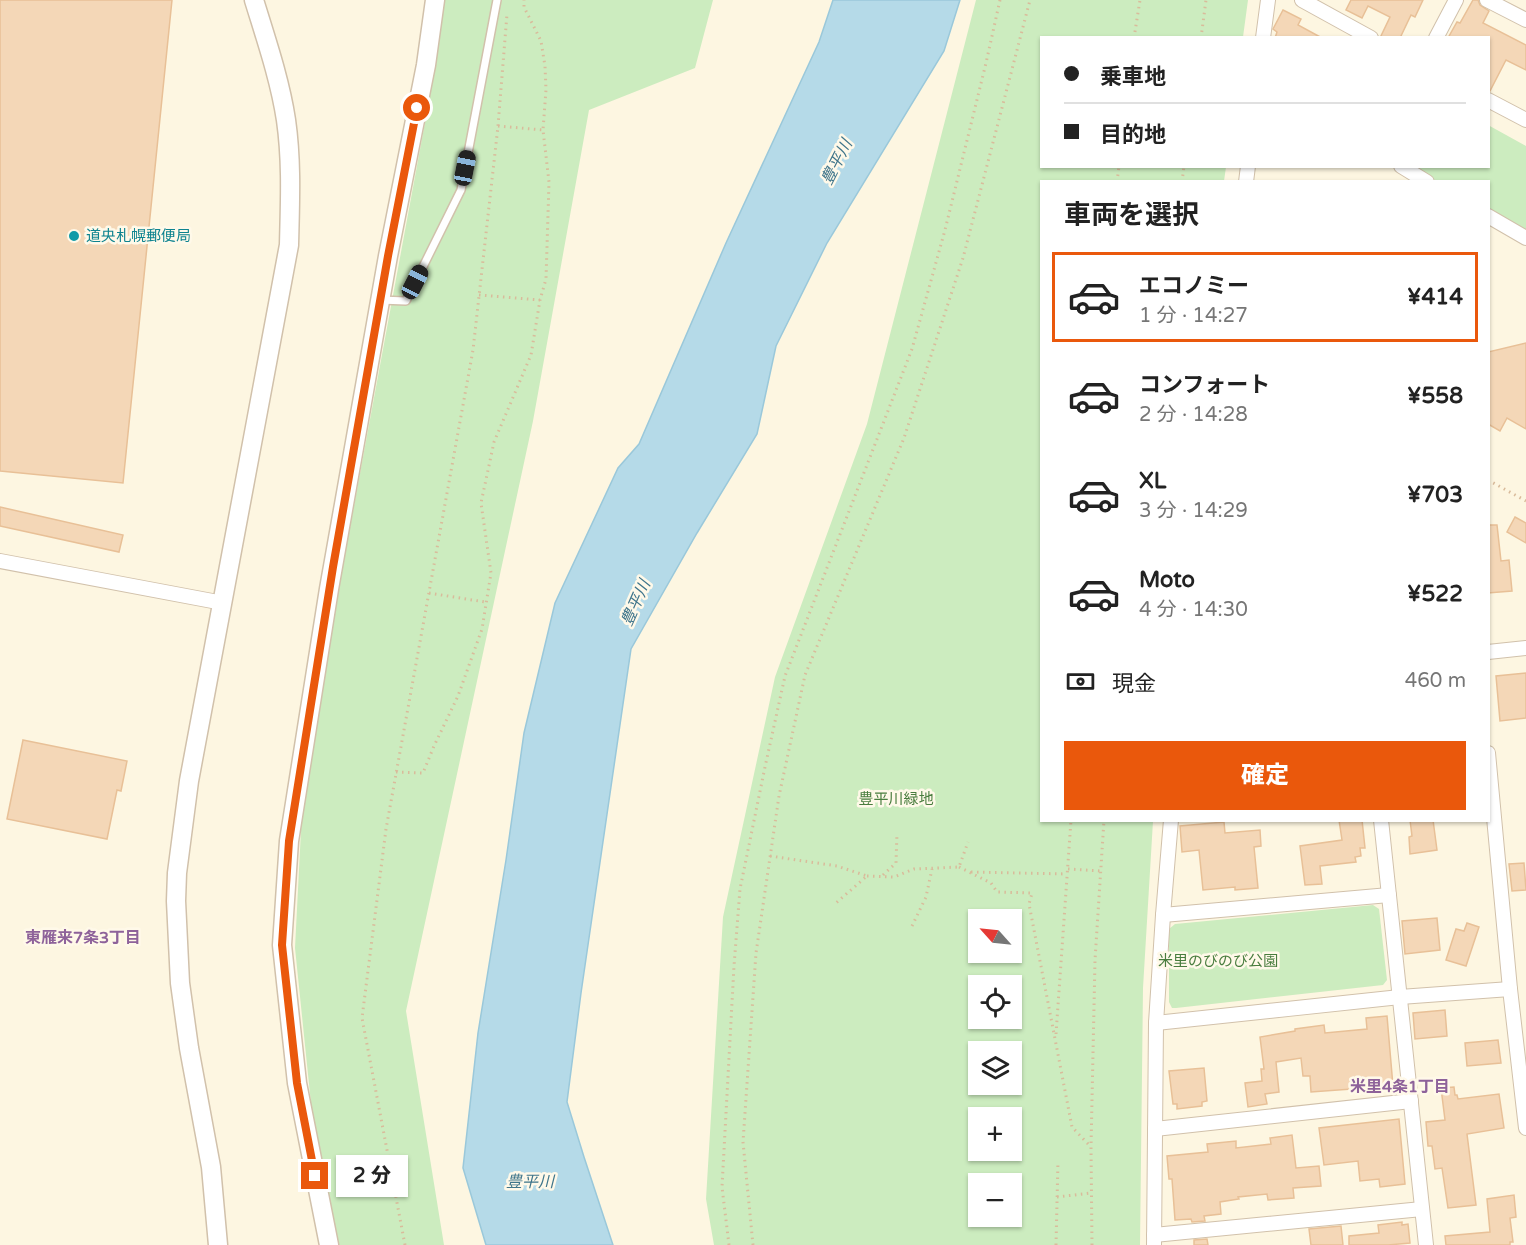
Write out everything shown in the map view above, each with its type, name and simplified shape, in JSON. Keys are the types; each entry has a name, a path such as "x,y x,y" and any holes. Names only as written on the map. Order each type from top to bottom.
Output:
{"street":[{"path":"218,1245 211,1167 180,983 176,901 177,873 189,781 289,245 291,181 285,120 271,56 254,0"},
{"path":"329,1245 297,1083 282,945 289,841 331,577 380,300 426,65 435,0"},
{"path":"1263,36 1268,0"},
{"path":"1302,0 1367,36"},
{"path":"1437,36 1456,0"},
{"path":"1488,0 1526,20"},
{"path":"1490,101 1526,120"},
{"path":"1404,168 1424,180"},
{"path":"1490,217 1526,238"},
{"path":"0,561 223,603"},
{"path":"1490,652 1526,648"},
{"path":"1490,774 1526,1128"},
{"path":"1171,822 1156,1023 1154,1240 1422,1209"},
{"path":"1381,822 1426,1245"},
{"path":"1163,915 1389,895"},
{"path":"1156,1023 1400,997 1510,988"},
{"path":"1155,1129 1411,1101"}],"lane":[{"path":"380,300 406,301 461,190 497,0"}],"path":[{"path":"396,772 423,773 458,696 482,629 491,573 481,503 494,442 531,355 540,300 546,279 549,182 543,130 545,66 541,41 524,7 524,0"},
{"path":"729,1245 722,1187 740,889 785,676 912,349 945,230 1000,0"},
{"path":"753,1245 743,1142 756,952 779,796 805,675 915,404 963,258 1030,0"},
{"path":"1134,36 1140,0"},
{"path":"1201,36 1206,0"},
{"path":"405,1245 362,1018 386,829 473,350 498,126 507,11"},
{"path":"498,126 543,130"},
{"path":"479,295 540,300"},
{"path":"1490,481 1526,501"},
{"path":"429,593 485,602"},
{"path":"1055,1039 1071,822"},
{"path":"1092,1245 1091,1147 1095,960 1104,822"},
{"path":"881,876 896,863 897,833"},
{"path":"959,867 969,842"},
{"path":"770,856 837,866 867,876 894,877 914,869 959,867 991,883 996,892 1032,893 1029,903 1072,1127 1091,1147"},
{"path":"912,926 926,897 932,868"},
{"path":"1068,869 1101,871"},
{"path":"969,872 1067,874"},
{"path":"836,903 867,876"},
{"path":"1056,1245 1058,1161"},
{"path":"1057,1197 1091,1193"}],"green space":[{"path":"443,0 713,0 695,68 589,110 533,421 406,1011 444,1245 339,1245 312,1113 295,948 303,791 434,74"},
{"name":"豊平川緑地","path":"976,0 1248,0 1243,36 1040,36 1040,168 1226,168 1224,180 1040,180 1040,822 1153,822 1143,988 1140,1245 714,1245 706,1199 723,917 775,677 867,424"},
{"path":"1490,126 1526,146 1526,232 1490,212 1490,180 1435,180 1413,168 1490,168"},
{"name":"米里のびのび公園","path":"1373,905 1379,909 1387,980 1383,985 1176,1008 1172,1008 1169,1002 1169,929 1175,924"}],"water":[{"name":"豊平川","path":"833,0 960,0 944,51 827,243 776,346 757,434 631,649 567,1102 613,1245 486,1245 463,1168 478,1033 524,733 555,603 618,468 639,444 726,243 819,42"}],"building":[{"name":"道央札幌郵便局","path":"0,0 172,0 123,483 0,471"},
{"path":"1351,0 1423,0 1415,17 1411,15 1401,36 1381,36 1390,17 1368,6 1362,18 1346,10"},
{"path":"1473,0 1478,0 1480,5 1489,11 1483,23 1526,45 1526,70 1506,60 1490,91 1490,36 1449,36 1457,22 1460,23"},
{"path":"1283,10 1301,19 1298,25 1318,36 1276,36 1277,32 1273,29"},
{"path":"1526,343 1526,429 1507,418 1500,431 1490,425 1490,352"},
{"path":"0,507 123,535 119,552 0,526"},
{"path":"1515,517 1526,523 1526,543 1507,532"},
{"path":"1490,525 1497,525 1501,561 1509,560 1512,591 1490,593"},
{"path":"1526,673 1526,718 1500,721 1496,676"},
{"path":"23,740 127,761 121,791 117,790 107,839 7,819"},
{"path":"1224,822 1225,833 1260,830 1261,846 1254,847 1258,888 1235,890 1235,887 1203,890 1199,850 1182,852 1180,826"},
{"path":"1339,822 1362,822 1365,848 1360,848 1361,856 1355,857 1356,862 1320,866 1322,884 1305,885 1300,846 1342,840"},
{"path":"1410,822 1433,822 1437,850 1410,854 1409,837 1412,836"},
{"path":"1524,863 1526,890 1512,891 1509,864"},
{"path":"1437,918 1440,950 1405,954 1402,921"},
{"path":"1467,923 1479,927 1466,966 1446,960 1456,929 1464,931"},
{"path":"1445,1010 1447,1036 1415,1039 1413,1013"},
{"path":"1387,1016 1393,1086 1311,1092 1310,1076 1303,1076 1301,1058 1276,1062 1279,1092 1265,1094 1267,1104 1248,1107 1245,1083 1262,1081 1261,1069 1264,1069 1260,1037 1324,1025 1325,1033 1367,1029 1366,1018"},
{"path":"1498,1040 1501,1063 1467,1066 1465,1043"},
{"path":"1204,1068 1207,1101 1202,1102 1202,1106 1177,1109 1177,1104 1173,1104 1169,1071"},
{"path":"1454,1087 1458,1099 1499,1094 1504,1128 1467,1134 1476,1205 1448,1208 1442,1168 1435,1169 1432,1146 1428,1146 1426,1122 1445,1120 1441,1088"},
{"path":"1399,1119 1405,1184 1380,1187 1379,1179 1360,1181 1358,1161 1324,1165 1319,1128"},
{"path":"1292,1135 1296,1168 1319,1166 1321,1186 1293,1188 1294,1198 1268,1200 1267,1194 1238,1197 1239,1199 1220,1202 1221,1214 1204,1216 1205,1221 1175,1220 1172,1179 1169,1179 1167,1156 1208,1152 1207,1144 1236,1141 1236,1148 1271,1144 1270,1138"},
{"path":"1514,1195 1516,1217 1510,1218 1513,1242 1510,1242 1510,1245 1446,1245 1445,1236 1490,1232 1487,1199"},
{"path":"1402,1222 1402,1225 1408,1224 1410,1243 1349,1245 1349,1236 1379,1233 1378,1225"},
{"path":"1341,1226 1343,1245 1311,1245 1309,1229"},
{"path":"1207,1239 1208,1245 1194,1245 1194,1240"}],"place":[{"name":"道央札幌郵便局","path":"74,236"}],"district":[{"name":"東雁来7条3丁目","path":"83,938"},
{"name":"米里4条1丁目","path":"1400,1087"}],"route":[{"path":"315,1176 297,1083 282,945 289,841 333,567 388,256 417,108"}]}
